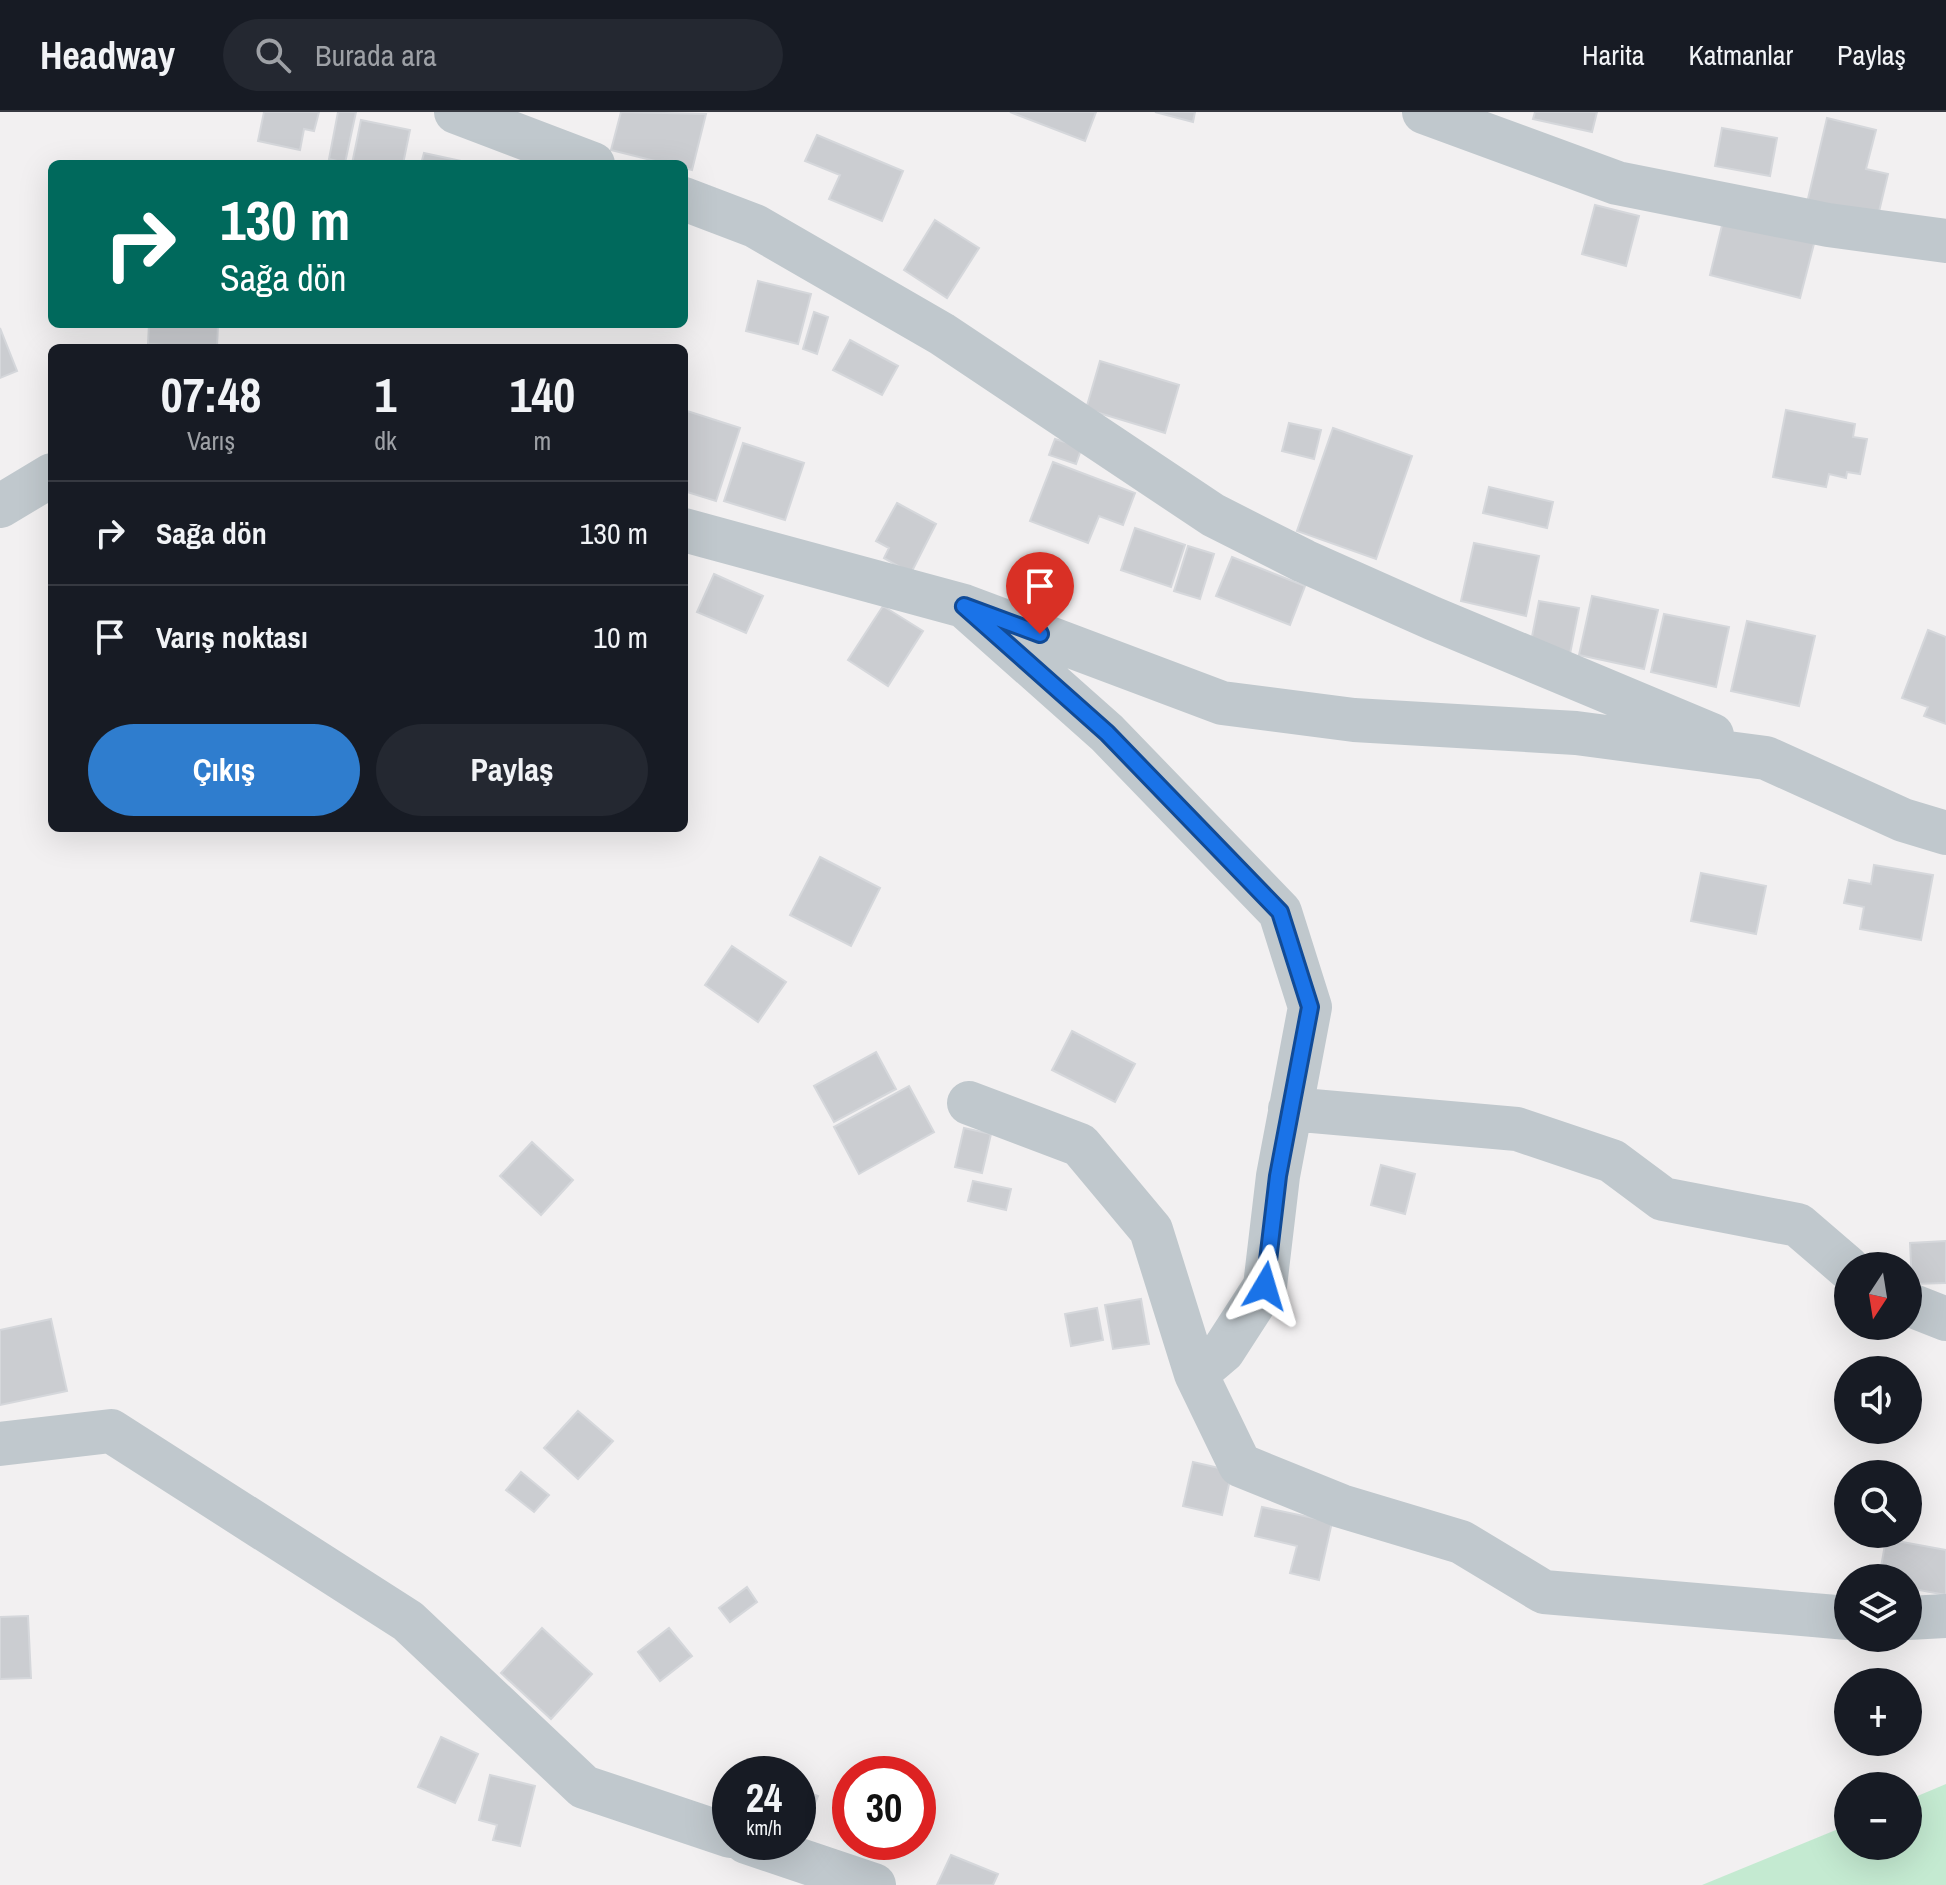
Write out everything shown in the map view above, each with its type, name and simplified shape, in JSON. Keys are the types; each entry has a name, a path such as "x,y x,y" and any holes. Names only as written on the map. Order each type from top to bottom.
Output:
{"street":[{"path":"456,112 582,160"},
{"path":"1424,112 1617,183 1828,225 1946,241"},
{"path":"688,201 755,226 942,334 1213,515 1304,561 1766,758 1903,820 1946,833"},
{"path":"0,506 48,477"},
{"path":"688,531 964,606 1222,703 1354,720 1576,733 1766,758"},
{"path":"964,606 1107,733 1280,912 1310,1007 1278,1176 1265,1286 1223,1351 1196,1374"},
{"path":"969,1103 1080,1145 1151,1230 1196,1374 1240,1465 1341,1506 1461,1542 1544,1592 1834,1617"},
{"path":"1290,1109 1517,1129 1612,1161 1663,1199 1798,1225 1834,1256"},
{"path":"1922,1310 1946,1319"},
{"path":"0,1444 111,1431 408,1621 584,1787 712,1830"},
{"path":"1922,1617 1946,1616"},
{"path":"800,1860 874,1885"}],"green space":[{"path":"1946,1784 1946,1885 1702,1885 1834,1831 1834,1860 1922,1860 1922,1794"}],"building":[{"path":"264,112 319,112 314,131 304,129 300,150 258,141"},
{"path":"338,112 356,112 346,160 329,159"},
{"path":"621,112 706,114 692,170 688,169 688,160 651,160 611,150"},
{"path":"1010,112 1096,112 1085,141"},
{"path":"1155,112 1195,112 1193,122"},
{"path":"1535,112 1597,112 1592,132 1533,119"},
{"path":"1827,118 1876,130 1866,169 1888,174 1877,220 1807,203"},
{"path":"361,120 410,130 404,160 353,160"},
{"path":"1722,128 1777,138 1770,176 1715,166"},
{"path":"817,135 903,171 882,221 829,199 840,175 805,161"},
{"path":"424,153 456,160 422,160"},
{"path":"1595,205 1639,216 1626,266 1582,254"},
{"path":"1725,213 1816,236 1800,298 1710,275"},
{"path":"935,220 979,248 947,298 904,270"},
{"path":"758,281 811,294 798,344 746,331"},
{"path":"814,312 828,317 817,354 803,349"},
{"path":"0,328 17,371 0,378"},
{"path":"149,328 218,328 217,344 148,344"},
{"path":"850,340 898,366 882,395 833,370"},
{"path":"1100,361 1179,385 1165,433 1086,409"},
{"path":"1786,410 1855,424 1853,437 1867,439 1860,474 1847,472 1846,478 1829,474 1826,487 1773,477"},
{"path":"688,411 740,428 716,501 688,492"},
{"path":"1289,423 1321,430 1314,459 1282,451"},
{"path":"1333,428 1412,456 1376,559 1297,531"},
{"path":"1055,439 1082,447 1076,464 1049,455"},
{"path":"743,443 804,463 785,520 724,501"},
{"path":"1053,462 1135,493 1123,525 1099,516 1088,543 1030,521"},
{"path":"1489,487 1553,502 1547,528 1483,513"},
{"path":"897,503 936,524 911,573 884,558 889,548 876,541"},
{"path":"1135,528 1185,545 1171,587 1121,570"},
{"path":"1474,543 1539,556 1526,616 1461,601"},
{"path":"1188,546 1214,554 1200,599 1174,591"},
{"path":"1232,557 1305,586 1290,625 1216,596"},
{"path":"714,574 763,596 746,633 697,612"},
{"path":"1592,596 1658,610 1644,669 1579,655"},
{"path":"1539,601 1579,608 1570,654 1530,647"},
{"path":"883,606 923,631 888,686 848,660"},
{"path":"1664,614 1729,627 1716,687 1651,672"},
{"path":"1747,621 1815,636 1799,706 1731,691"},
{"path":"1928,630 1946,637 1946,724 1924,716 1928,707 1902,698"},
{"path":"820,857 880,888 851,946 790,915"},
{"path":"1874,865 1933,875 1921,940 1860,929 1864,907 1844,903 1849,880 1871,884"},
{"path":"1701,873 1766,886 1756,934 1691,921"},
{"path":"732,946 786,982 758,1022 705,985"},
{"path":"1072,1031 1135,1064 1115,1102 1052,1070"},
{"path":"876,1052 896,1089 834,1122 814,1086"},
{"path":"909,1086 934,1132 859,1174 834,1127"},
{"path":"964,1128 991,1134 982,1173 955,1167"},
{"path":"532,1142 573,1180 541,1215 500,1176"},
{"path":"1381,1165 1415,1174 1405,1214 1371,1205"},
{"path":"973,1181 1011,1189 1006,1210 968,1201"},
{"path":"1946,1241 1946,1283 1922,1284 1922,1252 1910,1252 1910,1243"},
{"path":"1141,1299 1149,1344 1113,1349 1105,1305"},
{"path":"1097,1308 1103,1340 1071,1346 1065,1314"},
{"path":"51,1319 67,1391 0,1405 0,1330"},
{"path":"578,1411 613,1441 578,1479 544,1448"},
{"path":"1193,1462 1232,1471 1222,1515 1183,1506"},
{"path":"521,1472 549,1495 534,1512 506,1490"},
{"path":"1262,1507 1332,1522 1319,1580 1290,1573 1297,1546 1255,1536"},
{"path":"1922,1546 1946,1550 1946,1595 1922,1591 1922,1564 1882,1564 1884,1548"},
{"path":"747,1587 757,1602 730,1622 719,1608"},
{"path":"28,1616 31,1678 0,1679 0,1617"},
{"path":"542,1628 592,1674 551,1719 501,1673"},
{"path":"669,1628 692,1656 660,1681 638,1652"},
{"path":"441,1737 478,1754 455,1803 418,1787"},
{"path":"490,1775 535,1786 520,1846 493,1840 497,1825 479,1820"},
{"path":"951,1855 998,1874 993,1885 937,1885"}],"route":[{"path":"1040,634 964,606 1107,733 1280,912 1310,1007 1278,1176 1265,1286"}]}
